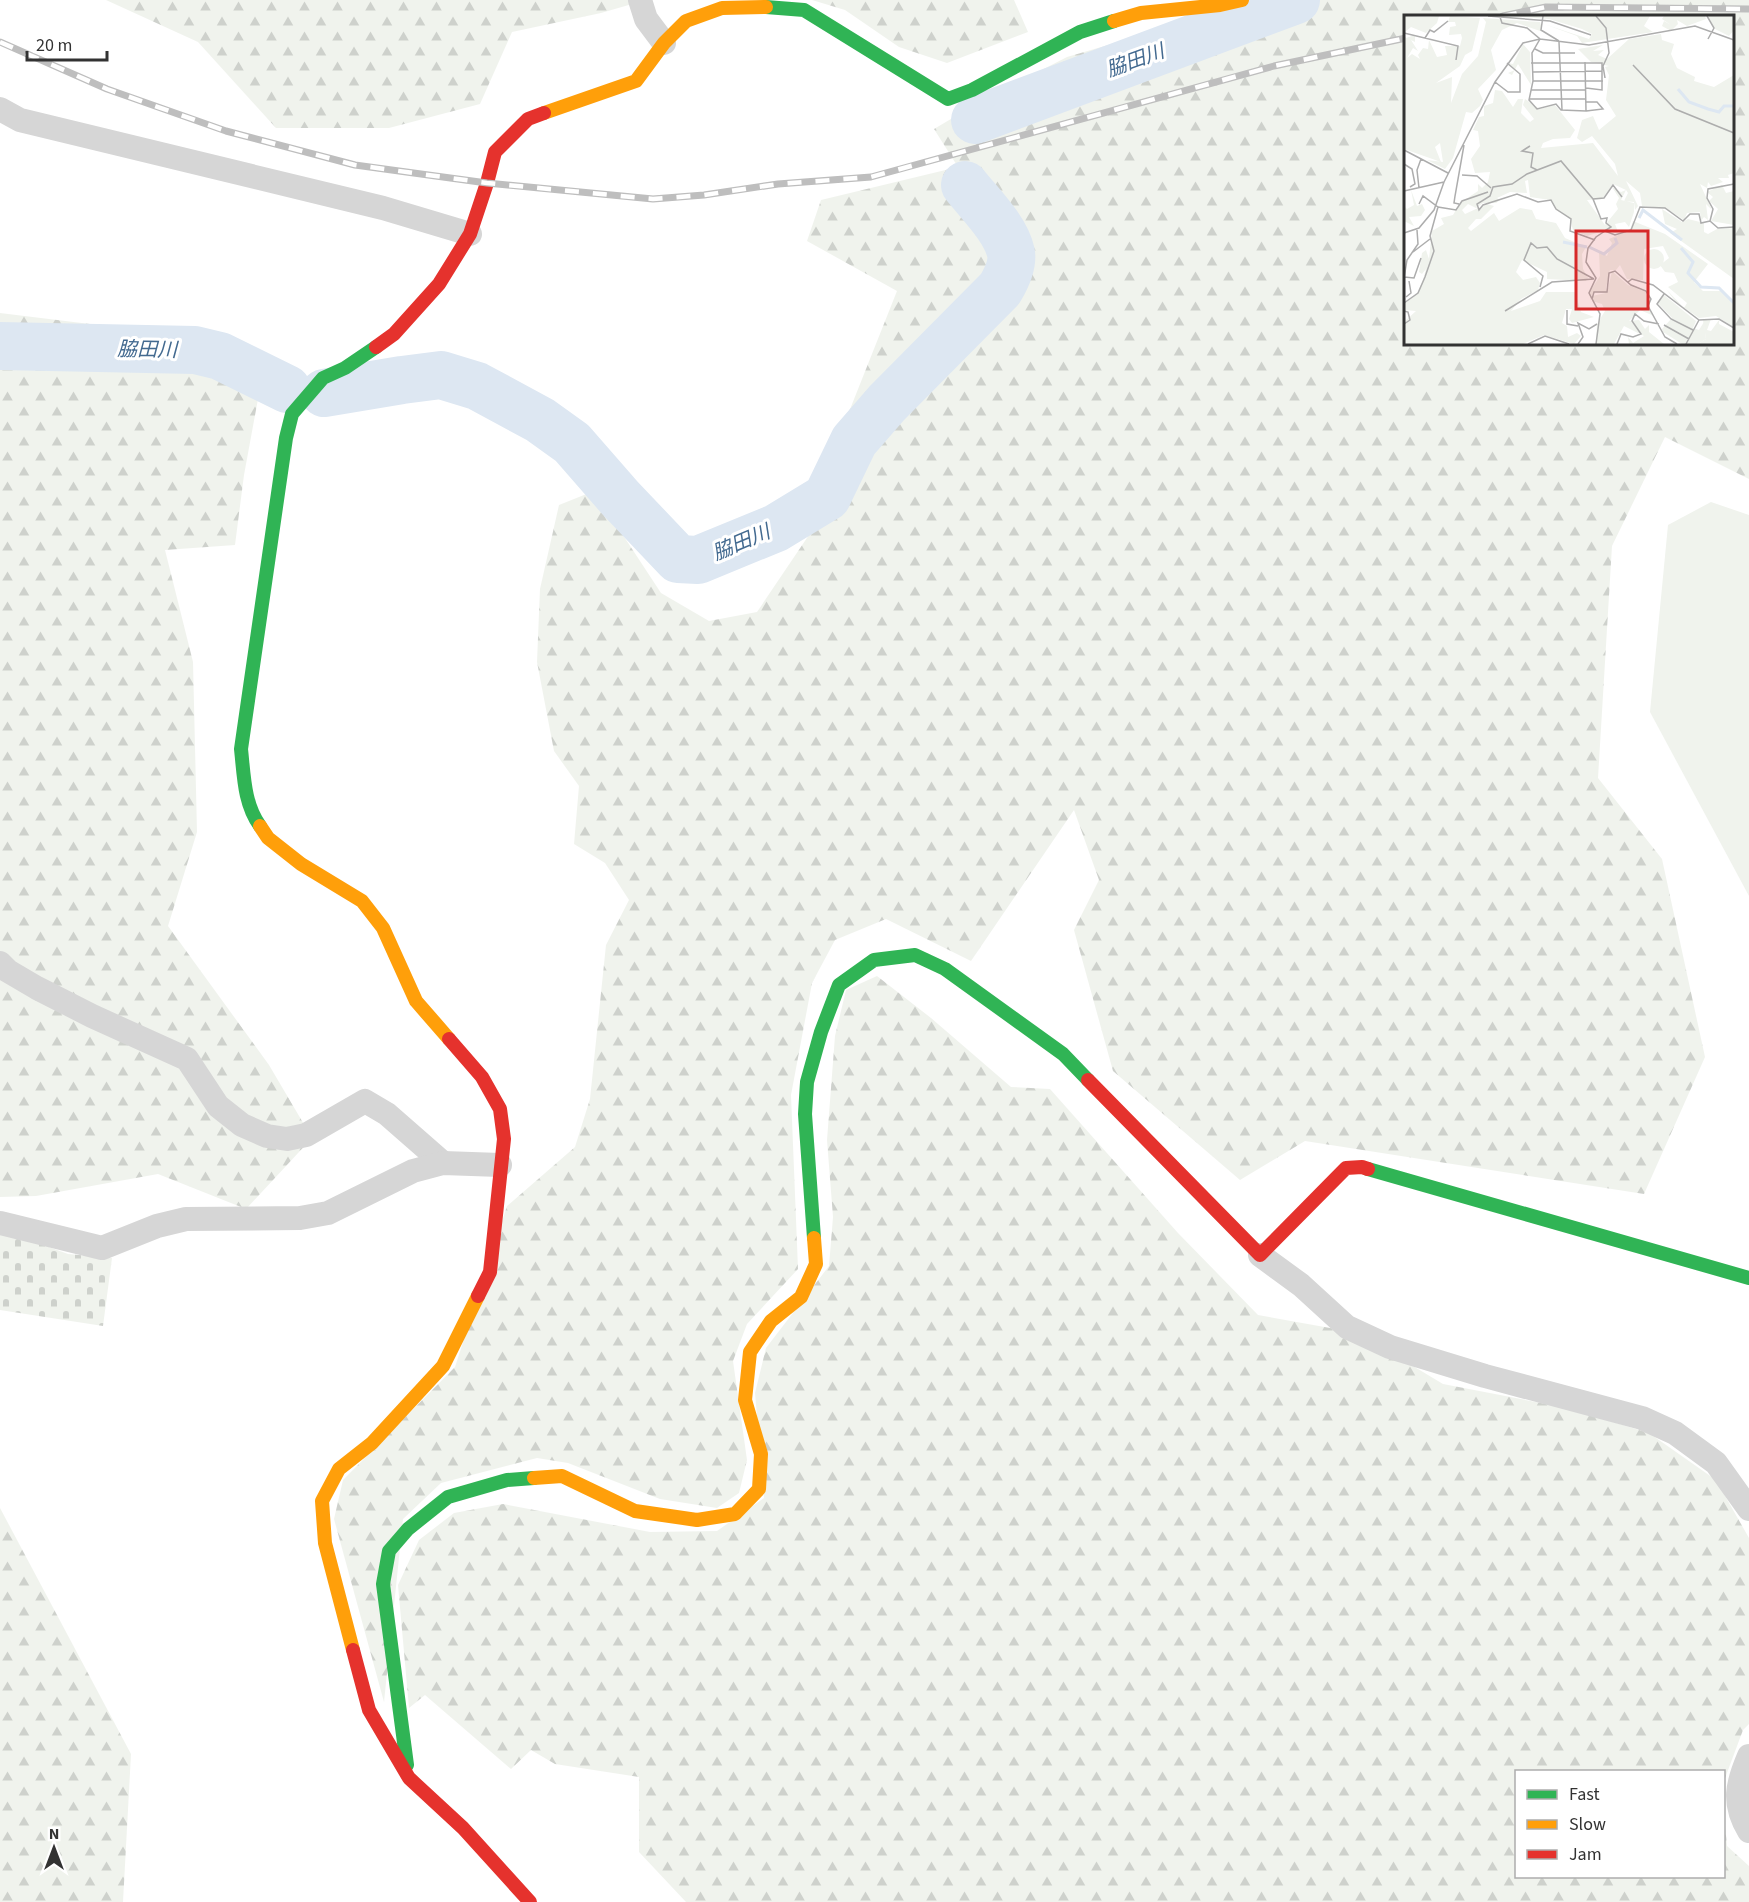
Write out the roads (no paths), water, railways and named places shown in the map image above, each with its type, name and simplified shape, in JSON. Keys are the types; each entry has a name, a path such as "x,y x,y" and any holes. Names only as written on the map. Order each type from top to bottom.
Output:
{"street":[{"path":"640,0 646,19 664,43"},
{"path":"530,1902 463,1827 409,1778 369,1710 325,1543 322,1501 339,1469 372,1443 443,1366 490,1272 504,1139 501,1109 482,1077 416,1001 383,928 362,901 301,864 268,838 254,818 246,795 242,749 286,438 292,414 323,378 345,368 394,334 439,284 470,234 495,152 528,119 636,81 664,43 686,21 722,8 753,6 804,10 948,99 972,90 1080,32 1141,13 1220,5 1242,0"},
{"path":"0,109 20,120 382,208 470,234"},
{"path":"409,1778 383,1584 389,1551 408,1529 448,1497 507,1480 562,1476 635,1511 697,1520 735,1514 759,1489 761,1454 745,1400 750,1352 771,1321 801,1297 816,1264 805,1114 807,1082 820,1032 839,985 874,960 915,955 935,964 1063,1054 1260,1255 1301,1285 1347,1327 1390,1347 1485,1376 1642,1418 1675,1433 1716,1463 1749,1509"},
{"path":"0,963 8,971 37,988 187,1059 218,1106 242,1125 267,1136 287,1139 306,1135 366,1101 387,1114 443,1162"},
{"path":"0,1223 102,1248 157,1226 186,1219 300,1218 328,1213 413,1170 443,1162 501,1165"},
{"path":"1260,1255 1346,1168 1362,1167 1749,1278"},
{"path":"1749,1756 1739,1778 1738,1807 1749,1830"}],"waterway":[{"name":"脇田川","path":"975,120 1296,0"},
{"name":"脇田川","path":"324,393 441,375 477,386 540,420 572,443 678,559 698,560 776,528 827,497 854,441 887,403 1000,289 1011,262 1008,244 992,217 965,185"},
{"name":"脇田川","path":"0,346 195,350 220,356 287,389"}],"railway":[{"path":"1508,15 1546,7 1749,9"},
{"path":"0,42 107,89 226,131 355,165 487,183 653,199 704,195 778,184 871,177 1274,66 1404,38"}]}
